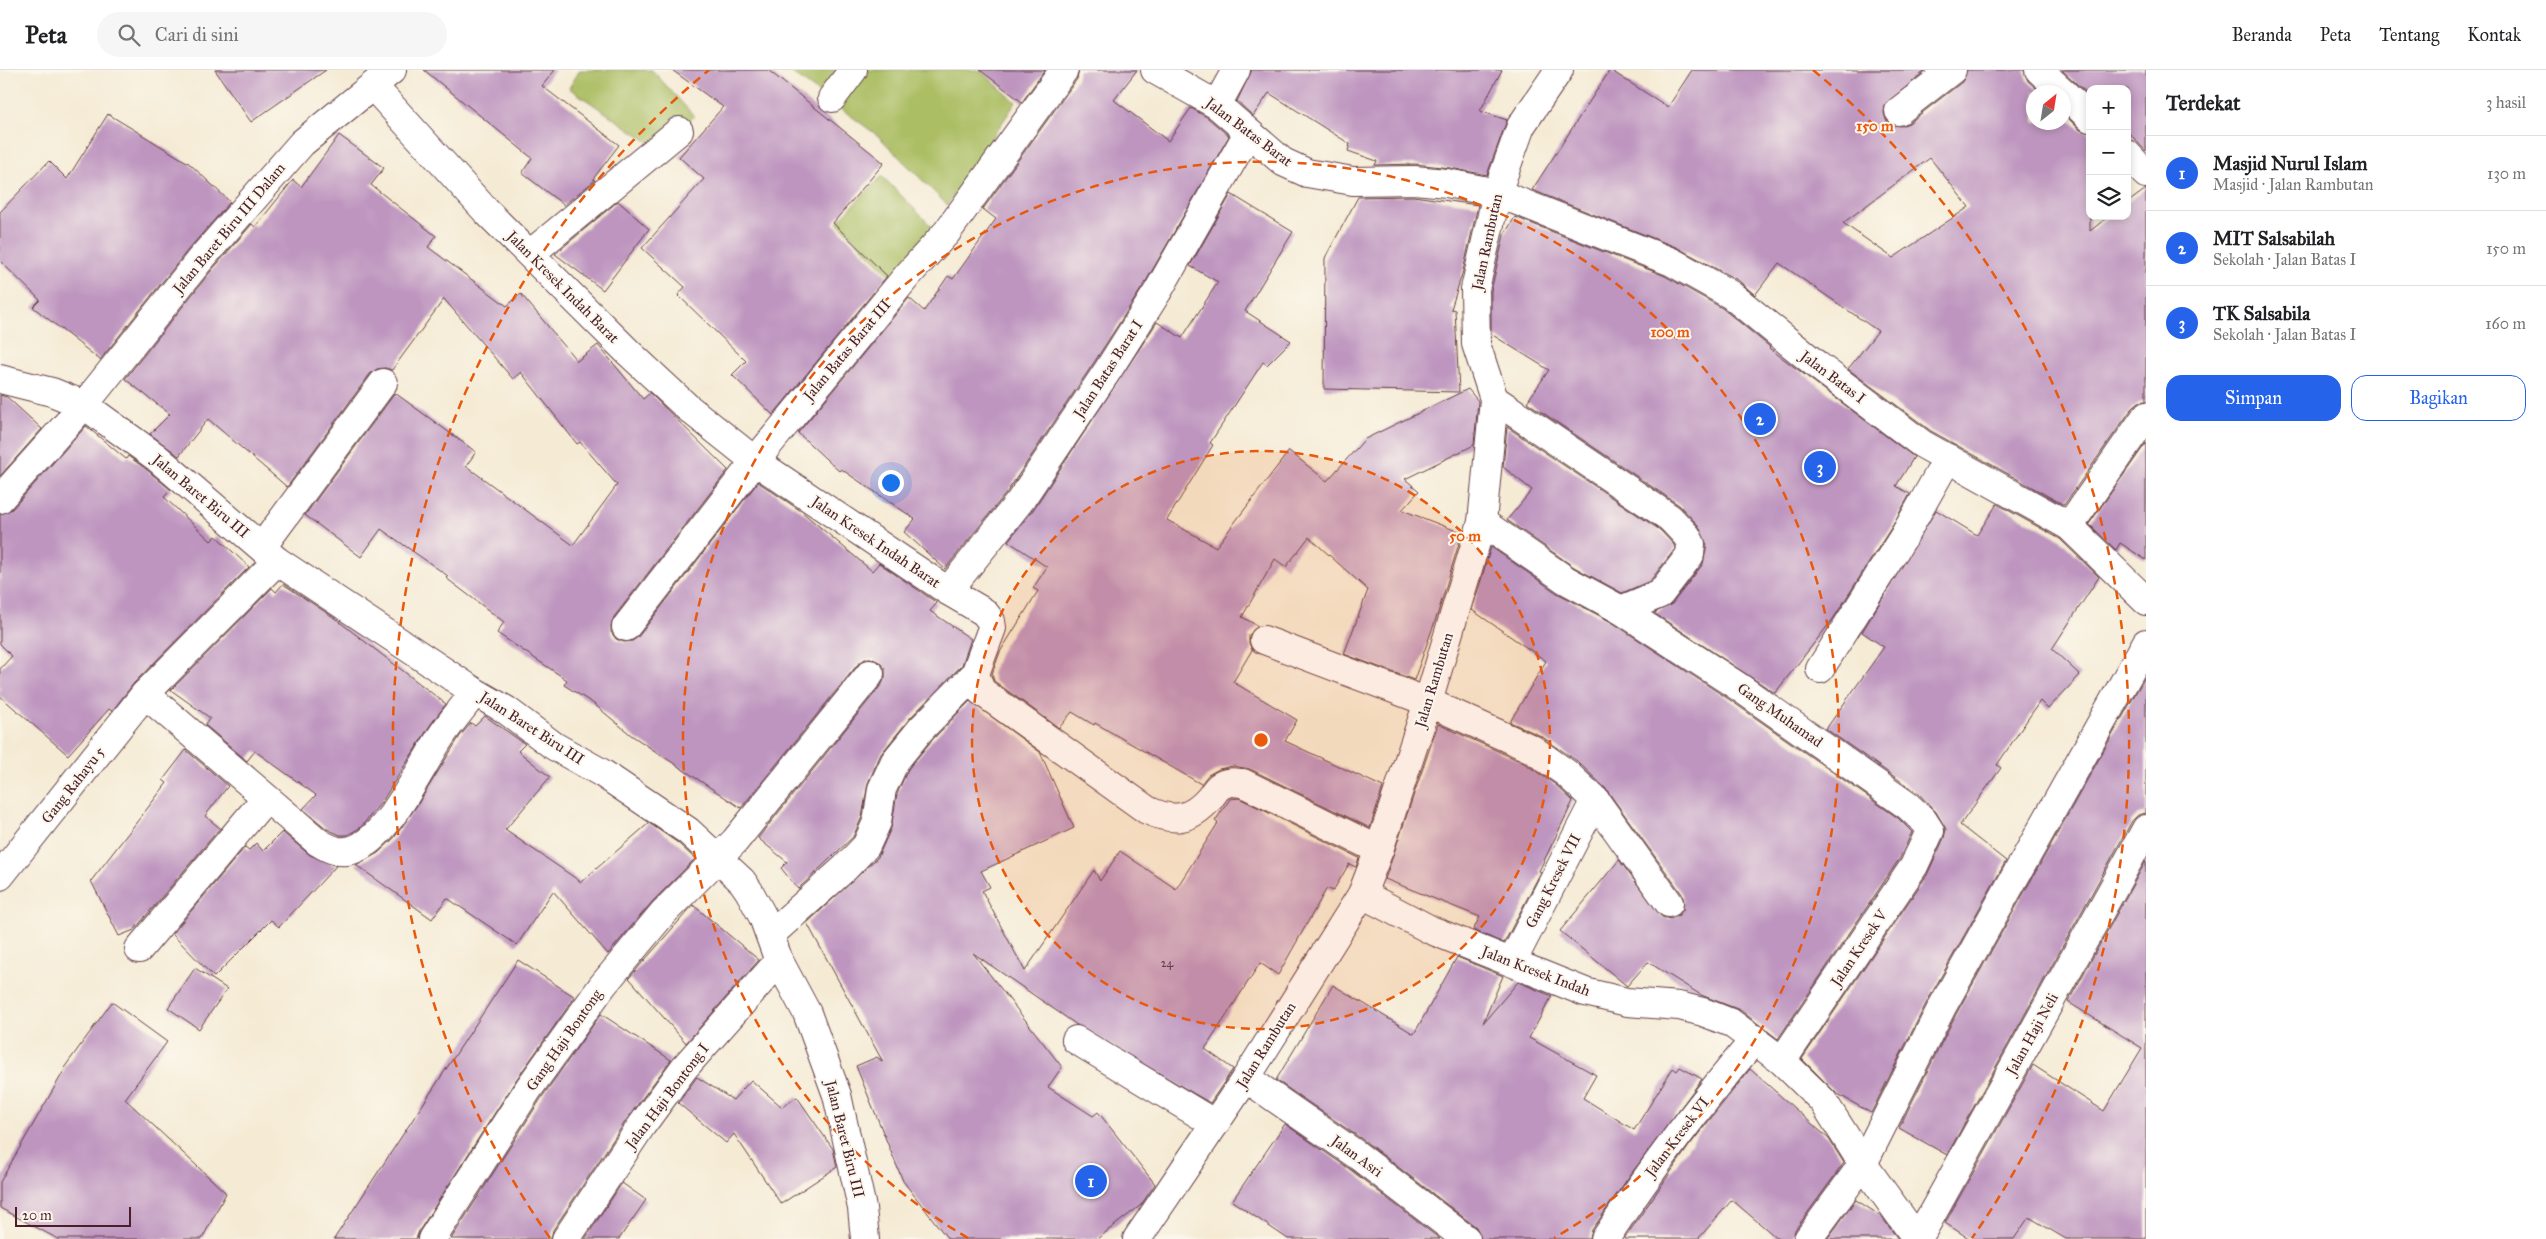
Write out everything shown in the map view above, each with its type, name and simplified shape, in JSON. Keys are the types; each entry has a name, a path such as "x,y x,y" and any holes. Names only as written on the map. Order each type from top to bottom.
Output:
{"street":[{"path":"832,98 853,70"},
{"name":"Jalan Batas Barat III","path":"626,627 755,460 907,276 948,232 1064,70"},
{"name":"Jalan Batas Barat","path":"1155,70 1217,105 1283,162 1307,173 1326,178 1352,181 1414,180 1447,183 1497,193"},
{"path":"1217,105 1236,70"},
{"name":"Jalan Rambutan","path":"1136,1239 1246,1078 1362,894 1379,850 1428,702 1482,522 1494,399 1476,344 1475,289 1497,193 1521,126 1559,70"},
{"path":"1899,111 1952,70"},
{"path":"2039,70 2055,85"},
{"name":"Jalan Kresek Indah Barat","path":"383,78 486,211 687,407 755,460 948,591 984,612 991,621 990,637 981,655 975,674"},
{"name":"Jalan Baret Biru III Dalam","path":"0,500 84,405 199,261 271,176 302,143 383,78"},
{"path":"2071,100 2086,114"},
{"path":"530,254 680,131"},
{"name":"Jalan Batas Barat I","path":"948,591 1020,501 1108,370 1158,291 1248,133"},
{"path":"2131,158 2146,174"},
{"name":"Jalan Batas I","path":"1497,193 1672,262 1731,295 1840,382 1922,444 2069,526 2146,601"},
{"name":"Jalan Baret Biru III","path":"0,379 52,392 84,405 156,457 270,554 475,692 506,710 554,746 602,773 688,831 719,859 749,891 764,917 779,961 807,1013 837,1095 862,1208 864,1239"},
{"name":"Gang Rahayu 5","path":"0,876 145,694 270,554 383,383"},
{"path":"1494,399 1670,518 1688,536 1691,544 1690,555 1660,594 1621,610"},
{"path":"2069,526 2146,416"},
{"path":"1820,669 1904,536 1948,458"},
{"name":"Gang Muhamad","path":"1482,522 1566,580 1621,610 1739,687 1908,806 1930,831"},
{"path":"1264,640 1428,702 1532,749 1566,773 1594,800 1669,903"},
{"path":"1808,1239 1864,1164 1942,1007 2146,643"},
{"name":"Gang Haji Bontong","path":"432,1239 529,1088 603,985 663,913 719,859 870,674"},
{"path":"770,935 845,868 866,846 877,822 882,789 895,761 921,729 975,674 982,691 1147,810 1162,817 1177,819 1196,811 1218,787 1229,782 1243,783 1379,850"},
{"path":"145,694 266,798 328,848 334,851 346,852 358,848 370,839 386,821 417,778 444,732 475,692"},
{"path":"138,949 266,798"},
{"name":"Gang Kresek VII","path":"1512,962 1594,800"},
{"name":"Jalan Haji Neli","path":"1918,1239 2146,828"},
{"name":"Jalan Kresek V","path":"1782,1061 1914,866 1930,831"},
{"name":"Jalan Kresek Indah","path":"1362,894 1431,930 1585,992 1628,1002 1679,1006 1703,1012 1731,1023 1755,1039 1782,1061 1823,1101 1864,1164 1918,1239"},
{"name":"Jalan Haji Bontong I","path":"566,1239 642,1125 684,1068 779,961"},
{"name":"Jalan Kresek VI","path":"1605,1239 1645,1179 1706,1097 1755,1039"},
{"path":"1076,1040 1215,1124"},
{"name":"Jalan Asri","path":"1246,1078 1356,1155 1466,1239"}],"green space":[{"path":"580,70 652,70 694,116 662,151 569,88"},
{"path":"788,70 979,70 1016,102 947,205 877,135"},
{"path":"882,176 939,234 894,279 837,222"}],"building":[{"path":"215,70 326,70 251,122"},
{"path":"424,70 555,70 542,86 619,145 593,179 595,180 564,205 522,173 532,158"},
{"path":"672,70 768,70 884,163 833,223 887,276 773,415 732,375 746,361 678,295 685,287 642,248 704,179 679,157 723,107"},
{"path":"980,70 1045,70 1022,102"},
{"path":"1079,70 1137,70 1114,100 1168,141 1191,108 1208,118 1229,136 1145,283 1095,361 1007,492 945,569 904,532 915,519 841,469 839,471 798,433 909,298 924,311 948,276 953,279 996,219 983,209 1077,79"},
{"path":"1252,70 1502,70 1480,111 1507,120 1487,175 1415,164 1375,165 1377,161 1348,151 1350,144 1269,93 1253,116 1237,101"},
{"path":"1610,70 1668,107 1692,70 1926,70 1885,105 1884,113 1886,120 1893,125 1901,126 1909,123 1962,82 1967,70 2024,70 2028,81 2032,85 2026,85 2026,130 2071,130 2071,121 2080,130 2086,132 2086,220 2090,220 2090,231 2104,220 2131,220 2131,200 2146,189 2146,401 2139,402 2133,407 2064,505 1931,431 1848,369 1878,331 1779,263 1755,295 1739,281 1678,248 1532,190","holes":["1930,158 1969,207 1893,258 1843,223"]},
{"path":"2062,70 2146,70 2146,151 2131,135 2131,85 2086,85 2086,92"},
{"path":"108,114 190,164 230,202 187,251 100,360 33,307 40,300 0,261 0,212 49,161 67,179"},
{"path":"339,135 384,168 371,185 436,236 428,247 507,306 521,294 577,361 598,345 643,399 650,393 728,470 614,617 611,632 616,639 624,642 632,641 638,637 758,482 801,511 872,571 879,563 937,603 930,611 971,639 962,665 910,718 881,754 868,783 862,817 853,837 798,889 781,868 787,862 758,838 882,684 885,677 885,669 879,662 873,659 865,659 858,664 741,808 631,735 594,704 564,685 567,680 497,633 504,622 446,578 448,576 381,529 361,557 305,515 395,393 476,452 466,466 573,545 617,485 580,442 577,444 521,372 513,379 444,299 392,370 385,368 377,369 370,374 287,487 208,419 179,456 150,434 170,414 125,379 211,271 252,224 255,227 293,180 301,187"},
{"path":"1231,194 1293,232 1245,311 1291,341 1267,365 1263,362 1210,443 1213,445 1167,520 1216,547 1289,451 1327,481 1365,439 1468,389 1478,401 1474,445 1405,479 1419,491 1402,510 1462,533 1438,613 1414,680 1344,654 1368,590 1309,537 1286,567 1275,559 1242,617 1258,626 1249,635 1249,643 1252,650 1233,682 1297,720 1285,741 1383,787 1370,828 1250,769 1233,766 1219,769 1208,775 1201,784 1095,723 1094,725 1072,712 1059,728 994,681 992,674 1000,652 1038,591 1033,588 1047,567 1008,541 1033,510 1157,322 1182,338 1218,282 1190,266"},
{"path":"1413,196 1478,205 1463,271 1451,309 1455,310 1459,392 1324,389 1325,258 1358,197"},
{"path":"618,201 649,229 603,290 555,254"},
{"path":"1515,217 1665,276 1722,308 1769,348 1914,457 1896,486 1910,494 1891,528 1833,619 1775,693 1654,613 1672,604 1703,564 1707,545 1698,525 1679,505 1527,402 1549,370 1491,334 1491,291 1504,235"},
{"path":"0,395 7,397 42,429 0,476"},
{"path":"86,426 126,459 128,456 171,490 164,497 211,541 216,536 249,567 134,683 112,711 109,709 68,755 0,696 0,669 12,656 0,644 0,514 12,509"},
{"path":"1507,427 1660,530 1674,545 1675,549 1650,581 1622,593 1574,567 1507,520 1532,490 1503,467"},
{"path":"2146,443 2146,560 2120,543 2116,550 2089,524"},
{"path":"1997,504 2060,539 2099,577 2052,649 2080,675 2048,709 2040,701 1997,765 2001,768 1960,825 2006,861 1928,1000 1871,1113 1836,1093 1802,1059 1927,875 1944,838 1946,829 1936,812 1919,794 1826,729 1884,647 1862,632 1936,510 1977,535"},
{"path":"1491,547 1557,593 1613,623 1730,700 1898,818 1912,832 1900,858 1778,1039 1740,1010 1701,995 1648,962 1627,986 1560,931 1619,860 1662,917 1670,919 1678,916 1683,910 1684,901 1682,894 1606,789 1577,761 1541,736 1510,722 1546,661 1472,610"},
{"path":"283,584 333,617 446,704 431,724 381,803 360,828 347,835 340,835 327,829 303,809 316,795 255,751 247,761 205,725 210,718 171,690 272,588 276,592"},
{"path":"2146,675 2146,813 2138,815 2132,821 1947,1155 1899,1128 1956,1014"},
{"path":"970,701 1040,752 1074,828 981,871 990,887 982,891 1025,971 1094,870 1100,881 1120,851 1176,889 1218,823 1215,821 1230,799 1239,798 1359,858 1356,867 1349,864 1333,891 1327,888 1278,975 1260,963 1205,1049 1233,1069 1210,1103 1077,1025 973,953 1062,1067 1048,1087 1093,1116 1098,1112 1155,1184 1141,1205 1097,1239 948,1239 903,1181 856,1066 877,1057 883,1062 807,923 878,857 891,828 897,794 908,769 933,739"},
{"path":"485,716 525,744 518,751 550,777 505,830 581,882 649,823 678,843 695,859 652,902 608,954 553,891 517,945 447,898 432,919 356,865 378,853 394,838 418,804 460,736 471,723 475,726"},
{"path":"1438,724 1524,763 1556,785 1573,801 1539,871 1541,872 1504,943 1473,930 1480,917 1385,879"},
{"path":"186,750 228,786 205,816 220,828 134,930 119,936 91,881 167,783 163,780"},
{"path":"282,832 310,855 336,866 279,927 271,920 214,977 172,934 245,847 249,850 256,843 263,851"},
{"path":"2146,861 2146,1239 2066,1239 2029,1217 2014,1239 1970,1239 1945,1223 2033,1065 2104,1111 2142,1048 2068,1002"},
{"path":"693,905 759,960 686,1043 629,978"},
{"path":"1457,957 1503,976 1483,1023 1518,982 1552,996 1529,1038 1596,1075 1583,1098 1634,1130 1673,1068 1677,1071 1680,1067 1702,1079 1628,1178 1592,1230 1590,1239 1481,1239 1476,1227 1366,1142 1276,1080 1333,985 1414,1034"},
{"path":"518,960 575,997 516,1080 419,1231 416,1239 334,1239"},
{"path":"195,968 227,989 199,1029 168,1008"},
{"path":"112,1002 167,1042 125,1099 226,1193 202,1239 58,1239 0,1208 0,1182 64,1068"},
{"path":"601,1014 671,1060 629,1116 553,1230 551,1239 451,1239 542,1097"},
{"path":"1750,1069 1829,1139 1844,1163 1795,1230 1793,1239 1778,1239 1732,1200 1698,1239 1624,1239 1689,1146"},
{"path":"697,1077 733,1100 751,1080 782,1107 797,1097 833,1149 837,1167 781,1204 734,1134 726,1143 678,1103"},
{"path":"1285,1124 1348,1168 1440,1239 1288,1239 1232,1201"},
{"path":"622,1183 646,1200 619,1239 585,1239"},
{"path":"1856,1200 1881,1216 1898,1239 1827,1239"}],"place":[{"name":"MIT Salsabilah","path":"1760,419"},
{"name":"TK Salsabila","path":"1820,467"},
{"name":"Masjid Nurul Islam","path":"1091,1181"}]}
